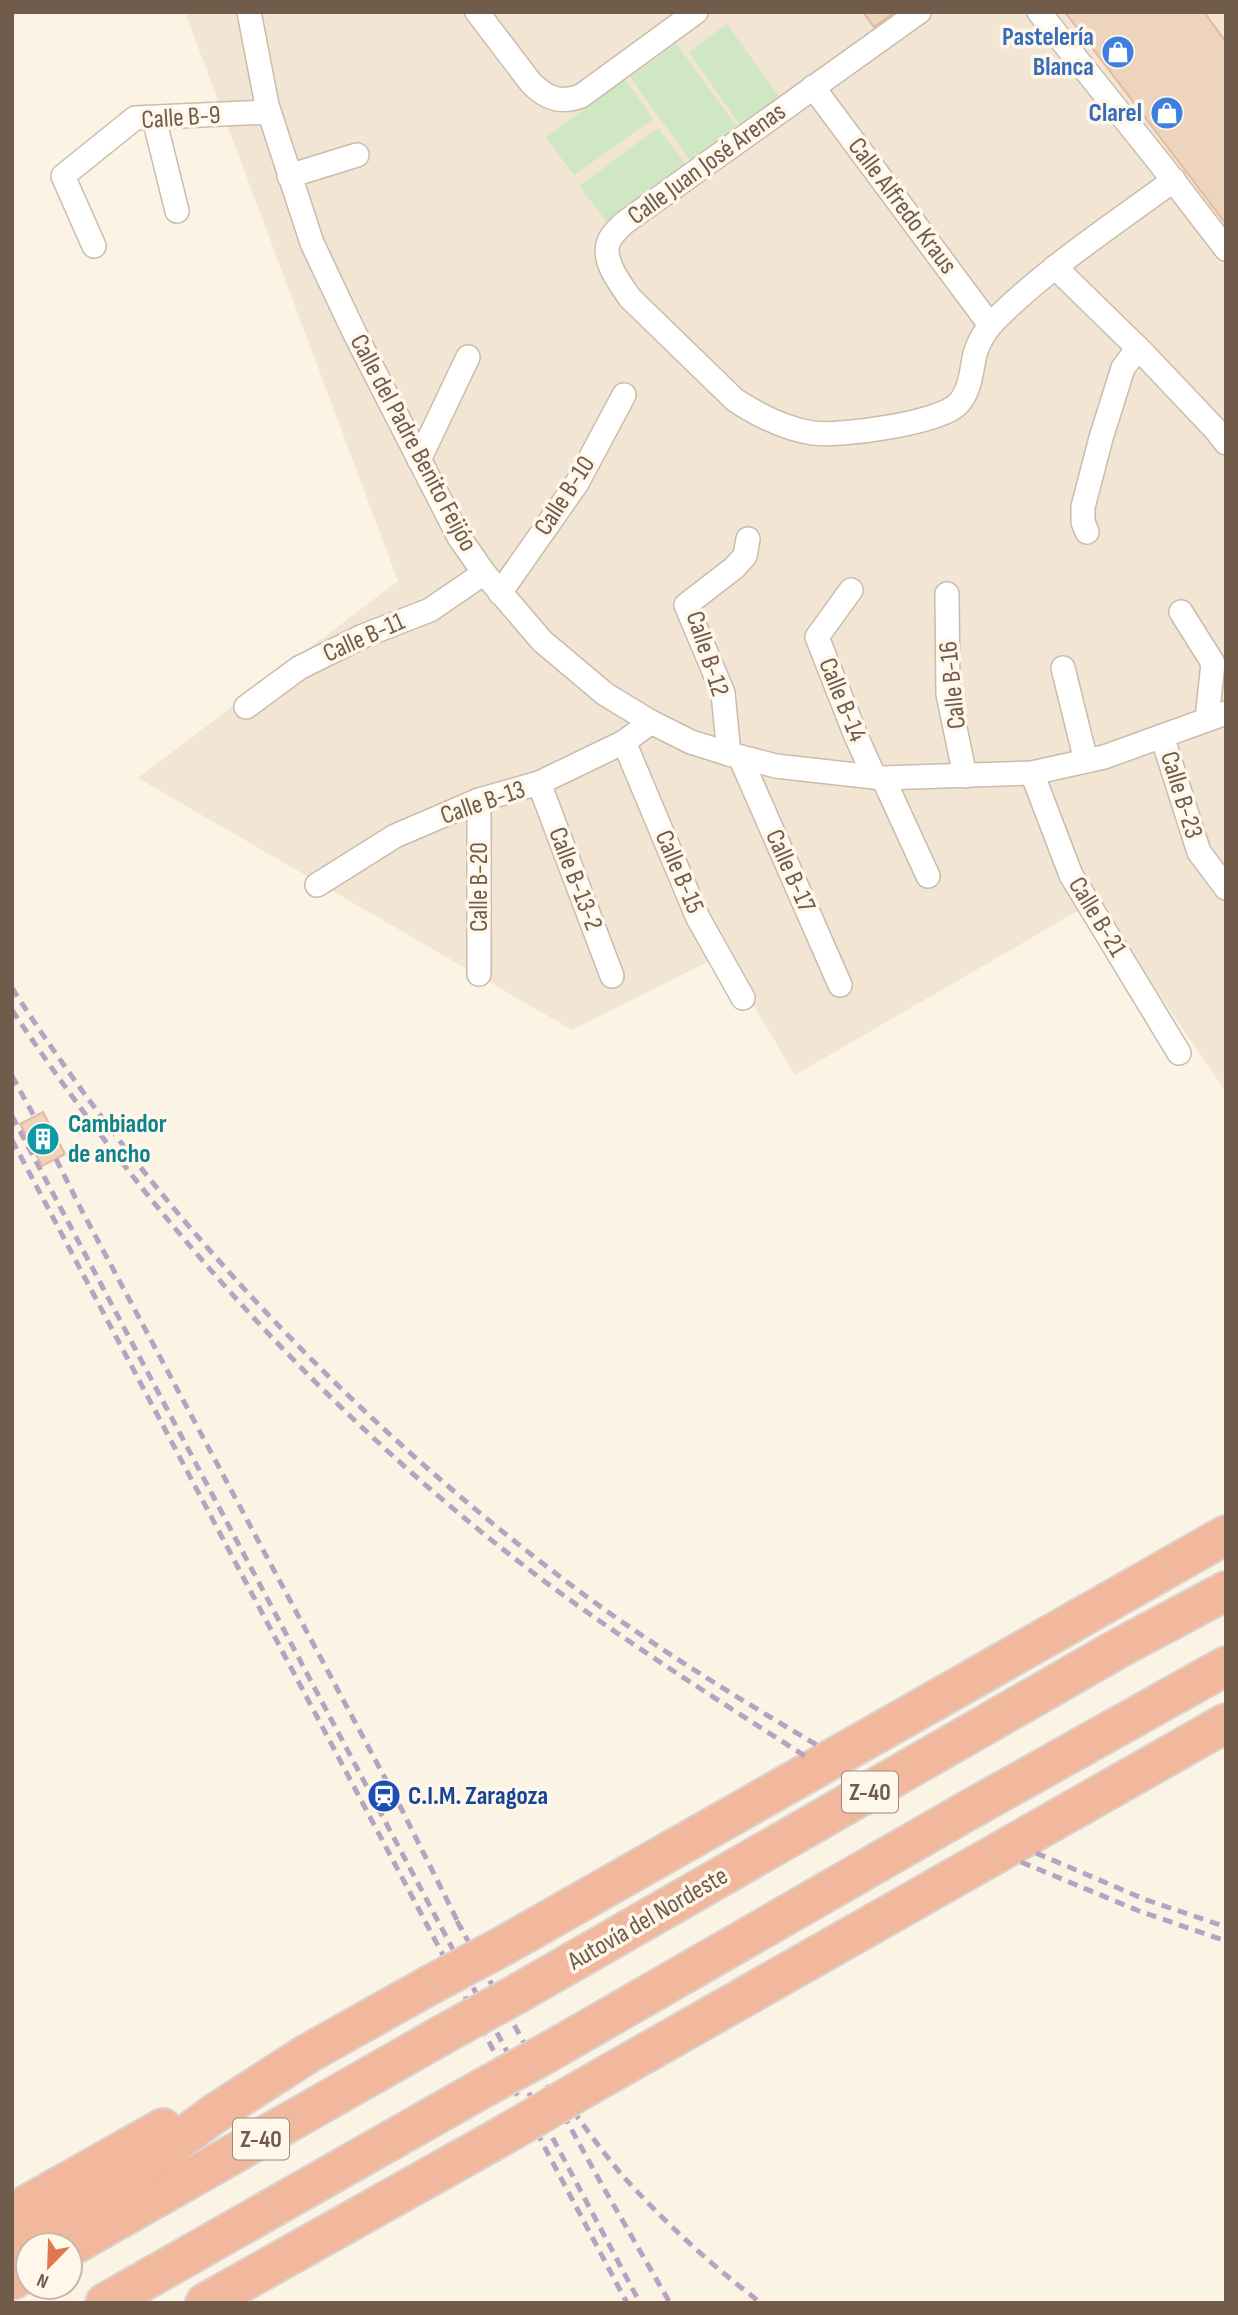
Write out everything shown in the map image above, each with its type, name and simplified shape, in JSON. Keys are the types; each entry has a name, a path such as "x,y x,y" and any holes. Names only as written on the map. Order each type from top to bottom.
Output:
{"highway":[{"path":"12,2248 113,2189 214,2114 307,2054 503,1946 1226,1535"},
{"name":"Autovía del Nordeste","path":"84,2239 1119,1648 1226,1591"},
{"name":"Z-40","path":"104,2303 1226,1666"},
{"path":"205,2303 1226,1723"},
{"path":"1135,1774 1226,1731"},
{"path":"12,2213 253,2077 307,2054"}],"street":[{"name":"Calle del Padre Benito Feijóo","path":"249,12 270,112 312,243 459,537 484,573 542,641 605,694 691,742 776,766 879,777 1032,773 1086,761 1216,716"},
{"path":"477,12 531,83 541,93 560,101 581,96 696,12"},
{"name":"Calle Juan José Arenas","path":"919,12 624,223 608,242 607,253 618,281 630,298 735,400 772,421 814,434 834,434 912,423 946,412 957,404 967,389 975,353 990,325 1055,267 1174,180"},
{"path":"1039,12 1226,249"},
{"name":"Calle Alfredo Kraus","path":"813,88 990,325"},
{"name":"Calle B-9","path":"94,246 63,176 135,118 270,112"},
{"path":"155,118 177,211"},
{"path":"289,177 357,155"},
{"path":"1055,267 1139,348 1226,443"},
{"path":"1087,532 1083,522 1083,508 1101,438 1123,368 1139,348"},
{"path":"419,460 468,357"},
{"name":"Calle B-10","path":"500,593 577,483 624,395"},
{"name":"Calle B-12","path":"734,755 723,693 685,605 746,556 748,539"},
{"name":"Calle B-11","path":"246,707 299,668 363,636 430,610 484,573"},
{"name":"Calle B-14","path":"851,590 817,636 856,736 879,777"},
{"name":"Calle B-16","path":"947,594 948,694 965,776"},
{"path":"1181,612 1213,663 1216,716"},
{"path":"1063,668 1086,761"},
{"name":"Calle B-13","path":"317,885 396,836 479,800 539,783 624,742 651,722"},
{"name":"Calle B-23","path":"1162,736 1199,852 1226,888"},
{"name":"Calle B-15","path":"624,742 698,918 744,998"},
{"name":"Calle B-17","path":"734,755 840,985"},
{"name":"Calle B-21","path":"1032,773 1071,874 1180,1053"},
{"path":"879,777 928,876"},
{"name":"Calle B-13-2","path":"539,783 612,976"},
{"name":"Calle B-20","path":"479,800 480,974"}],"shaded area":[{"path":"185,12 1226,12 1226,1092 1095,901 795,1075 723,954 572,1030 138,778 398,581"}],"green space":[{"path":"727,24 781,99 742,128 689,52"},
{"path":"676,43 739,130 692,163 630,77"},
{"path":"625,79 653,119 574,175 546,138"},
{"path":"658,128 687,166 608,223 579,186"}],"building":[{"path":"863,12 895,12 874,27"},
{"path":"1065,12 1204,12 1226,42 1226,224"},
{"name":"Cambiador de ancho","path":"43,1112 65,1154 42,1166 20,1124"}],"railway":[{"path":"12,988 69,1073 130,1154 195,1233 263,1309 409,1452 487,1519 567,1582 692,1668 822,1748"},
{"path":"12,1010 69,1092 193,1250 260,1325 330,1397 404,1466 480,1531 559,1592 651,1656 808,1758"},
{"path":"12,1076 34,1116"},
{"path":"12,1116 640,2303"},
{"path":"12,1140 627,2303"},
{"path":"56,1159 402,1810 462,1930"},
{"path":"1036,1853 1144,1899 1226,1927"},
{"path":"1021,1862 1139,1911 1226,1941"},
{"path":"457,1921 670,2303"},
{"path":"563,2097 622,2175 654,2209 724,2274 761,2303"}],"place":[{"name":"Pastelería Blanca","path":"1118,52"},
{"name":"Clarel","path":"1167,113"},
{"name":"Cambiador de ancho","path":"43,1139"},
{"name":"C.I.M. Zaragoza","path":"384,1796"}]}
